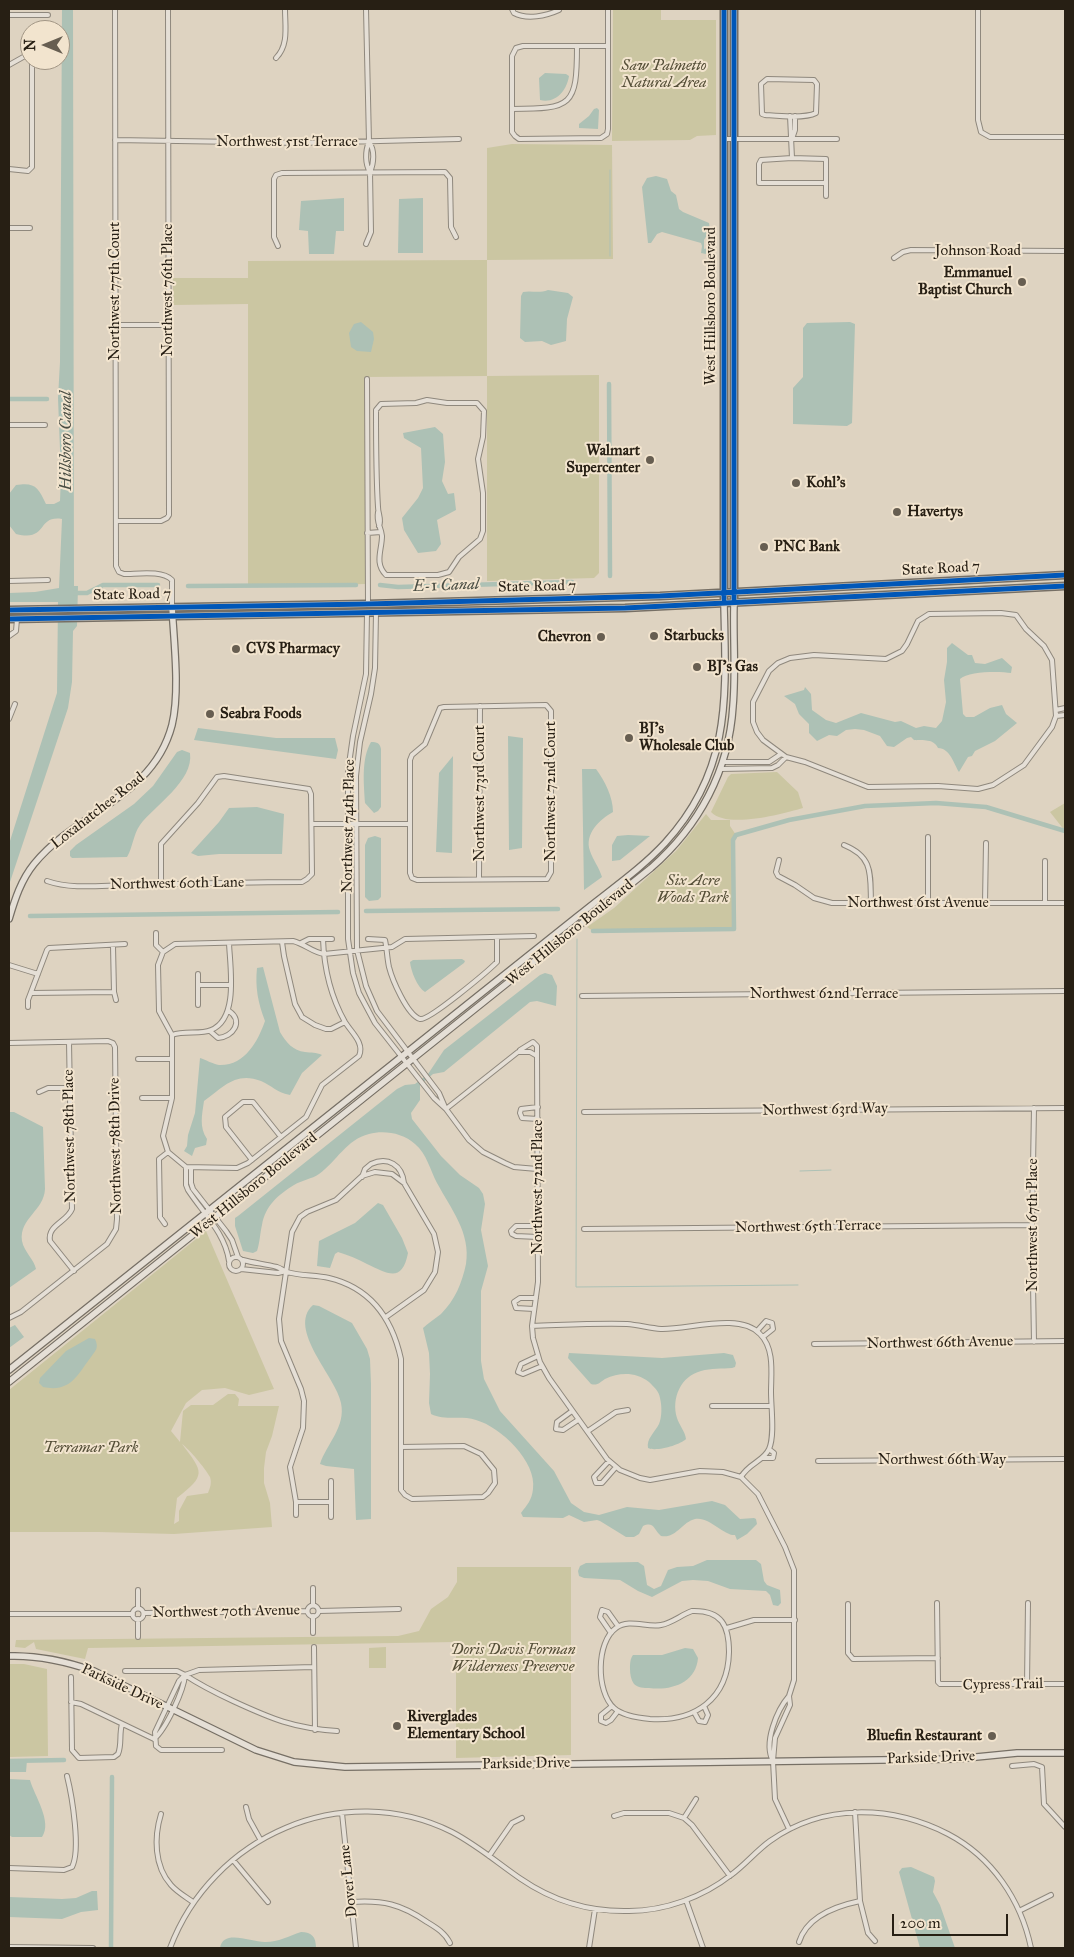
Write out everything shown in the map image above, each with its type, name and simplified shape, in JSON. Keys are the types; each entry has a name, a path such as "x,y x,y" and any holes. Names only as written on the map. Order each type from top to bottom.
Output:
{"main road":[{"name":"West Hillsboro Boulevard","path":"724,604 723,236 725,9"},
{"path":"725,9 734,24"},
{"name":"West Hillsboro Boulevard","path":"734,9 734,604"},
{"path":"724,20 728,23 734,38"},
{"path":"723,236 728,248 734,251"},
{"path":"723,255 731,265 734,291"},
{"path":"724,413 729,430 734,434"},
{"path":"724,429 734,447"},
{"name":"State Road 7","path":"9,610 552,599 724,593 1065,575"},
{"path":"910,594 913,588 924,582"},
{"path":"880,595 890,591 898,583"},
{"name":"State Road 7","path":"9,619 528,611 734,604 1065,586"},
{"path":"528,611 536,604 552,599"},
{"path":"367,613 374,608 392,603"},
{"path":"343,614 360,609 368,604"}],"street":[{"path":"30,9 30,15"},
{"name":"Northwest 77th Court","path":"115,9 116,566 119,572 124,574 162,574 168,576 172,580 172,607"},
{"name":"Northwest 76th Place","path":"116,521 161,521 169,515 168,9"},
{"path":"276,58 285,43 285,9"},
{"path":"366,9 369,142 367,147 367,166 370,172 371,232 366,244"},
{"path":"608,9 608,46 607,133 601,138 519,139 515,136 512,132 512,56 514,50 523,46 608,46"},
{"path":"978,9 978,120 979,128 983,135 990,137 1065,137"},
{"path":"513,11 520,16 547,16 559,10"},
{"path":"9,15 48,15"},
{"path":"512,109 549,108 566,102 576,86 577,46"},
{"path":"9,65 20,59"},
{"path":"9,169 28,171 32,167 31,70"},
{"path":"767,79 814,80 816,84 816,113 812,115 790,116 762,114 762,81 767,79"},
{"path":"790,116 792,158"},
{"path":"792,139 796,116"},
{"name":"Northwest 51st Terrace","path":"115,140 369,142 459,139"},
{"path":"724,139 837,139"},
{"path":"826,184 759,183 759,164 761,160 792,158 826,159 826,184 826,196"},
{"path":"278,246 274,237 274,179 282,173 440,171 448,174 451,181 451,227 456,237"},
{"path":"9,228 30,228"},
{"name":"Johnson Road","path":"894,258 896,255 911,250 1065,251"},
{"path":"116,325 168,325"},
{"path":"367,379 368,604"},
{"path":"427,400 446,403 477,403 481,405 484,411 484,421 478,460 483,494 483,531 480,539 459,557 449,572 438,575 389,576 383,572 380,565 380,529 377,523 376,410 378,406 381,404 416,403 427,400"},
{"path":"9,426 45,424"},
{"path":"367,527 380,529"},
{"path":"367,533 380,529"},
{"path":"9,581 48,580"},
{"name":"West Hillsboro Boulevard","path":"9,1369 654,854 687,816 701,791 714,761 720,740 724,708 724,604"},
{"name":"West Hillsboro Boulevard","path":"11,1378 216,1217 663,858 684,835 701,811 722,766 734,705 734,604"},
{"name":"Loxahatchee Road","path":"9,919 18,890 34,864 60,840 142,779 159,756 172,725 174,708 172,607"},
{"name":"Northwest 74th Place","path":"367,613 366,674 350,757 348,824 349,951 353,973 365,1006 375,1024 401,1057 409,1062"},
{"name":"Northwest 74th Place","path":"376,613 375,668 358,756 356,824 357,950 361,972 371,999 383,1021 407,1052 409,1062"},
{"path":"1010,613 1016,615 1026,629 1044,646 1052,660 1056,716 1052,727 1024,765 986,788 868,787 781,754 763,740 753,722 752,702 769,671 778,663 801,656 886,659 902,651 918,621 929,614 1010,613"},
{"path":"9,636 16,631 17,619"},
{"path":"9,719 15,704"},
{"name":"Northwest 72nd Court","path":"479,879 546,878 552,872 552,711 546,705 480,706"},
{"path":"479,879 417,880 412,878 410,873 410,760 412,755 425,744 440,708 480,706"},
{"name":"Northwest 73rd Court","path":"479,879 480,706"},
{"path":"1056,710 1065,708"},
{"path":"1056,716 1065,714"},
{"path":"722,766 769,762 781,754"},
{"path":"714,761 722,766 772,768 786,757"},
{"path":"758,762 758,768"},
{"path":"161,884 161,844 198,803 217,777 224,776 309,789 311,794 312,824 410,824"},
{"name":"Northwest 60th Lane","path":"47,881 64,886 302,882 312,874 312,824"},
{"path":"928,837 928,903"},
{"path":"985,903 986,843"},
{"path":"844,845 860,853 868,864 871,903"},
{"name":"Northwest 61st Avenue","path":"779,860 776,872 778,876 814,898 832,903 1065,902"},
{"path":"1045,861 1045,902"},
{"path":"156,933 156,945 163,952"},
{"path":"323,939 324,954 328,980 345,1022 360,1045 361,1051 359,1056 322,1085 306,1117 243,1166 237,1168 186,1167 168,1152 163,1136 172,1098 172,1035 159,1011 158,965 163,952 175,944 301,943 317,953 324,954 392,947 404,939 534,936"},
{"path":"368,939 385,940 389,968 394,981 408,1007 419,1018 424,1019 447,1004 497,962 497,937"},
{"path":"301,943 309,939 332,939"},
{"path":"282,942 295,1004 302,1017 326,1029 331,1029 345,1022"},
{"path":"172,1035 188,1031 210,1031 219,1025 229,1011 229,943"},
{"path":"28,1007 28,1000 49,948 125,944"},
{"path":"113,946 114,992 116,1000"},
{"path":"9,965 38,974"},
{"path":"198,974 198,1005"},
{"path":"198,985 230,985"},
{"name":"Northwest 62nd Terrace","path":"582,996 1065,991"},
{"path":"31,993 114,992"},
{"path":"210,1031 218,1038 226,1037 231,1033 236,1017 229,1011"},
{"name":"Northwest 78th Drive","path":"9,1318 20,1312 107,1244 116,1229 115,1047 113,1043 108,1041 68,1042"},
{"path":"9,1043 68,1042"},
{"name":"Northwest 78th Place","path":"68,1042 72,1209 66,1218 52,1229 49,1235 50,1241 74,1271"},
{"path":"446,1109 518,1052 533,1042 537,1046 537,1056 530,1052 518,1052"},
{"name":"Northwest 72nd Place","path":"537,1056 538,1282 532,1326 542,1366 608,1461 616,1467 640,1478 650,1480 712,1471 740,1477"},
{"path":"138,1059 172,1059"},
{"path":"409,1062 423,1073 439,1094 446,1109"},
{"path":"409,1062 434,1098 446,1109 470,1140 483,1152 514,1167 537,1169"},
{"path":"39,1092 48,1088 69,1088"},
{"path":"434,1098 439,1094"},
{"path":"142,1098 172,1098"},
{"path":"252,1160 224,1122 225,1117 243,1102 253,1102 281,1137"},
{"path":"538,1107 523,1108 520,1113 522,1118 538,1119"},
{"name":"Northwest 67th Place","path":"1034,1108 1032,1225 1034,1342"},
{"name":"Northwest 63rd Way","path":"584,1112 1065,1108"},
{"path":"165,1224 160,1217 160,1159 168,1152"},
{"path":"362,1177 368,1166 374,1162 380,1162 396,1165 403,1174 404,1183"},
{"path":"186,1167 186,1185 188,1190 225,1243 229,1266 232,1270 286,1272 329,1278 351,1287 370,1300 386,1316 397,1344 400,1358 401,1490 412,1498 483,1497 492,1489 495,1476 494,1470 481,1454 464,1446 401,1447"},
{"path":"191,1168 193,1189 232,1240 238,1257 243,1260 279,1267 286,1272"},
{"path":"296,1515 296,1502 290,1467 303,1428 304,1400 279,1331 279,1319 292,1232 300,1217 307,1212 336,1200 368,1173 384,1172 392,1174 404,1183 434,1234 438,1252 434,1272 424,1290 386,1316"},
{"name":"Northwest 65th Terrace","path":"584,1229 1032,1225"},
{"path":"538,1226 516,1226 511,1231 516,1236 538,1237"},
{"path":"229,1261 234,1257 238,1257"},
{"path":"241,1269 244,1265 243,1260"},
{"path":"259,1271 260,1264"},
{"path":"534,1309 516,1308 514,1302 520,1298 536,1298"},
{"path":"532,1326 628,1324 667,1329 694,1324 733,1324 742,1325 760,1334 770,1353 772,1362 772,1442 763,1458 746,1469 740,1477 758,1494 792,1562 795,1580 794,1680 789,1696 781,1707 770,1741 769,1755 773,1761"},
{"name":"Northwest 66th Avenue","path":"814,1344 1065,1342"},
{"path":"538,1356 520,1364 518,1372 523,1374 542,1366"},
{"path":"9,1369 11,1378"},
{"path":"712,1406 772,1406"},
{"path":"588,1431 616,1412 628,1410"},
{"path":"572,1411 557,1422 556,1429 563,1430 578,1420"},
{"path":"763,1458 773,1458 774,1454 769,1449"},
{"name":"Northwest 66th Way","path":"818,1460 1065,1459"},
{"path":"608,1461 594,1477 596,1483 602,1483 616,1467"},
{"path":"331,1481 331,1516"},
{"path":"296,1502 331,1502"},
{"path":"313,1588 313,1605"},
{"path":"138,1590 138,1608"},
{"path":"848,1604 847,1648 850,1657 853,1659 938,1658 937,1603"},
{"path":"1027,1685 1028,1603"},
{"path":"313,1605 307,1610 309,1615 313,1616"},
{"path":"313,1605 318,1607 319,1610 317,1615 313,1616"},
{"path":"138,1608 143,1610 144,1613 143,1617 138,1620"},
{"path":"138,1608 134,1610 133,1614 138,1620 138,1637"},
{"name":"Northwest 70th Avenue","path":"319,1610 399,1609"},
{"name":"Northwest 70th Avenue","path":"144,1613 307,1610"},
{"path":"611,1633 600,1617 602,1610 608,1612 617,1627"},
{"path":"700,1611 715,1616 727,1628 729,1637 726,1675 721,1686 702,1708 678,1718 651,1719 630,1715 615,1709 606,1695 601,1669 604,1645 617,1627 634,1624 661,1625 670,1623 684,1614 700,1611"},
{"name":"Northwest 70th Avenue","path":"9,1614 133,1614"},
{"path":"313,1616 313,1633"},
{"path":"727,1628 754,1620 795,1620"},
{"path":"314,1647 314,1730"},
{"name":"Parkside Drive","path":"9,1656 41,1657 74,1664 94,1671 256,1750 294,1762 321,1765 345,1767 956,1759 1017,1753 1065,1752"},
{"name":"Cypress Trail","path":"938,1658 938,1682 940,1684 1065,1684"},
{"path":"154,1739 162,1731 176,1686 184,1674 199,1670 314,1667"},
{"path":"125,1671 177,1670 197,1684 271,1719 314,1730 337,1731"},
{"path":"184,1674 182,1689 156,1728 154,1739 156,1746 161,1750 222,1750"},
{"path":"71,1677 72,1750 74,1755 79,1758 114,1757 120,1749 122,1724"},
{"path":"176,1686 182,1689"},
{"path":"789,1696 790,1705 776,1738 773,1761 775,1799 789,1830"},
{"path":"71,1702 81,1704 154,1739"},
{"path":"781,1707 787,1710"},
{"path":"694,1712 700,1721 705,1722 708,1715 702,1708"},
{"path":"776,1720 782,1722"},
{"path":"156,1728 162,1731"},
{"path":"1012,1766 1034,1764 1042,1767 1044,1804 1065,1827"},
{"path":"9,1868 64,1870 72,1867 75,1861 74,1814 67,1776"},
{"path":"684,1818 696,1798"},
{"path":"246,1807 248,1819 260,1839"},
{"path":"855,1812 860,1901 868,1933 875,1941"},
{"path":"170,1948 193,1902 219,1871 260,1839 305,1820 342,1813 378,1813 418,1820 453,1833 542,1892 558,1899 595,1909 632,1912 686,1900 716,1885 730,1876 769,1842 789,1830 822,1817 855,1812 874,1812 901,1816 943,1832 958,1839 984,1858 1019,1911 1031,1948"},
{"name":"Dover Lane","path":"342,1813 356,1948"},
{"path":"614,1816 624,1813 669,1813 684,1818 692,1825 730,1876"},
{"path":"161,1814 156,1838 161,1867 171,1885 193,1902"},
{"path":"489,1856 512,1823 522,1818"},
{"path":"233,1860 268,1902"},
{"path":"1019,1911 1051,1895"},
{"path":"686,1900 703,1948"},
{"path":"799,1942 802,1932 820,1916 842,1905 860,1901"},
{"path":"352,1902 380,1902 407,1909 446,1934 450,1943"},
{"path":"589,1948 595,1909"},
{"path":"9,1947 93,1948"}],"green space":[{"name":"Saw Palmetto Natural Area","path":"613,9 661,9 661,20 716,20 716,135 697,136 690,140 612,141"},
{"path":"512,144 612,145 613,259 487,260 487,148"},
{"path":"487,260 487,376 365,377 365,584 248,587 248,304 173,305 173,278 248,278 248,261"},
{"path":"599,375 599,573 594,578 487,581 487,376"},
{"path":"777,772 798,792 803,808 782,814 742,820 719,817 711,812 731,774"},
{"path":"1065,803 1065,831 1050,812"},
{"name":"Six Acre Woods Park","path":"706,814 711,820 730,820 730,826 736,835 733,840 734,929 593,931 587,927 614,908 676,851"},
{"name":"Terramar Park","path":"206,1231 274,1389 249,1395 225,1388 202,1390 186,1403 171,1431 180,1442 183,1411 191,1405 213,1405 228,1394 235,1394 239,1399 238,1406 279,1406 266,1452 264,1468 264,1483 270,1503 272,1527 174,1534 9,1532 9,1390","holes":["182,1444 211,1479 208,1493 187,1496 179,1511 179,1521 174,1524 177,1498 193,1484 199,1473 195,1461"]},
{"name":"Doris Davis Forman Wilderness Preserve","path":"457,1567 571,1567 571,1755 456,1758 456,1642 88,1648 85,1659 36,1649 34,1642 25,1648 15,1647 16,1640 398,1636 419,1631 431,1609 448,1597 457,1582"},
{"path":"386,1647 386,1668 369,1668 369,1648"},
{"path":"9,1664 24,1664 47,1669 48,1756 9,1757"}],"water":[{"name":"Hillsboro Canal","path":"62,9 73,9 74,586 78,586 77,626 73,631 72,682 68,708 9,885 9,844 57,693 58,602 9,602 9,593 35,592 59,588 62,519 48,521 38,532 33,534 16,534 9,525 9,494 16,485 28,484 35,487 41,493 46,504 54,504 60,501 61,475 58,398 60,362 62,70 70,70 70,20 62,20"},
{"path":"545,73 566,74 569,76 566,86 560,95 546,101 540,100 539,78"},
{"path":"597,108 599,110 598,129 579,128 579,124"},
{"path":"656,176 667,179 671,191 676,195 679,209 709,223 710,230 704,240 704,249 708,248 712,242 713,245 706,254 701,253 701,243 662,232 657,234 651,243 648,243 642,187 647,178"},
{"path":"344,198 344,231 336,231 334,254 309,254 308,231 299,230 301,201"},
{"path":"423,198 423,253 398,253 399,199"},
{"path":"548,290 568,293 573,297 567,319 566,341 551,345 542,341 525,342 520,338 521,296 523,292"},
{"path":"361,322 373,332 374,339 371,352 357,351 351,347 349,333 354,324"},
{"path":"850,322 855,324 852,423 847,426 793,424 793,388 803,377 803,328 807,323"},
{"path":"435,427 443,434 445,462 442,481 448,494 454,493 456,510 437,520 441,544 436,551 418,553 404,530 402,518 418,498 423,488 421,448 404,438 403,433"},
{"path":"952,643 968,655 972,655 975,663 985,664 1002,658 1012,667 1011,673 977,673 960,679 963,714 966,717 974,717 990,708 1002,705 1006,714 1017,723 995,741 975,751 972,756 968,757 959,772 949,753 938,748 934,743 914,740 911,737 894,747 887,746 880,736 855,729 846,730 837,736 829,735 817,741 809,733 809,724 799,714 795,704 784,696 804,690 805,687 811,694 812,710 826,720 836,723 861,713 895,722 901,721 916,728 924,726 936,728 942,721 946,702 944,680 947,648"},
{"path":"198,728 276,738 335,738 338,750 336,759 194,740"},
{"path":"508,736 523,738 522,848 509,850"},
{"path":"371,742 378,743 381,749 381,807 374,813 365,803 364,788 364,764"},
{"path":"182,750 190,753 190,763 186,773 180,783 140,825 127,857 72,858 70,856 70,851 76,845 134,804 153,786 177,752"},
{"path":"453,756 452,853 436,852 439,773"},
{"path":"582,769 596,769 608,789 613,812 598,823 591,833 589,839 590,851 602,877 584,890"},
{"path":"257,807 284,814 282,854 198,856 191,853 229,808"},
{"path":"375,836 381,838 381,897 378,900 369,901 365,897 365,845 368,838"},
{"path":"617,836 650,836 620,860 612,861 612,845"},
{"path":"462,959 465,961 464,963 425,992 415,978 410,962 413,960"},
{"path":"263,967 282,1036 297,1050 322,1055 302,1073 290,1095 261,1081 244,1078 230,1082 204,1101 202,1121 204,1134 207,1139 206,1145 195,1148 192,1156 184,1151 195,1113 200,1058 219,1065 228,1064 243,1057 254,1044 265,1021 256,982 257,968"},
{"path":"545,973 552,975 557,986 556,1006 537,1001 530,1002 444,1072 433,1074 420,1085 420,1100 411,1113 412,1119 441,1156 460,1175 479,1188 483,1194 485,1204 481,1230 488,1266 481,1291 481,1361 484,1379 500,1411 554,1471 571,1503 584,1512 599,1515 627,1507 659,1510 712,1501 725,1505 740,1519 756,1519 757,1524 747,1534 737,1540 735,1535 706,1520 700,1519 686,1523 671,1535 661,1536 652,1525 647,1525 643,1526 639,1534 634,1537 626,1537 597,1520 584,1522 569,1515 563,1518 523,1517 521,1513 532,1496 533,1479 523,1457 515,1447 496,1430 476,1420 442,1417 431,1414 429,1403 429,1353 423,1328 446,1309 454,1297 466,1264 466,1242 459,1222 425,1157 419,1148 405,1137 381,1132 369,1134 354,1141 319,1174 283,1192 269,1206 266,1212 257,1251 253,1253 243,1251 235,1226 235,1218 397,1089 405,1085 415,1084 428,1074 444,1050"},
{"path":"9,1112 14,1112 43,1127 45,1189 41,1203 24,1226 22,1233 23,1245 36,1269 9,1288"},
{"path":"378,1203 383,1205 402,1238 408,1253 402,1269 393,1274 387,1273 338,1252 335,1254 330,1268 317,1266 319,1241 355,1223"},
{"path":"313,1305 319,1306 352,1323 367,1349 370,1359 371,1519 356,1520 354,1469 320,1464 335,1435 342,1412 338,1393 315,1354 305,1327 306,1315"},
{"path":"15,1325 24,1337 9,1348 9,1328"},
{"path":"89,1338 95,1339 96,1349 73,1381 67,1385 53,1388 43,1387 39,1383 40,1378 66,1351"},
{"path":"569,1353 662,1358 724,1353 733,1355 736,1363 735,1367 732,1368 705,1370 694,1374 683,1383 679,1389 675,1410 686,1439 679,1444 652,1449 648,1448 648,1442 659,1424 661,1415 661,1401 656,1389 639,1376 628,1374 616,1375 597,1384 591,1384 568,1358"},
{"path":"707,1560 756,1560 761,1564 764,1581 767,1585 780,1590 781,1603 778,1606 773,1605 770,1595 766,1591 730,1589 708,1581 693,1580 682,1581 652,1597 620,1580 584,1578 579,1576 578,1571 580,1566 586,1563 638,1562 644,1566 647,1585 654,1589 661,1586 668,1570 677,1567 693,1566"},
{"path":"685,1648 693,1649 698,1658 693,1674 681,1684 657,1689 643,1688 634,1684 630,1671 630,1662 633,1655 662,1655"},
{"path":"27,1760 26,1772 9,1772 9,1761"},
{"path":"9,1779 30,1780 44,1816 45,1831 42,1837 12,1837 9,1835"},
{"path":"911,1867 934,1877 933,1892 940,1905 955,1948 920,1948 899,1872 902,1868"},
{"path":"92,1891 97,1891 98,1910 81,1912 62,1919 9,1917 9,1897 76,1898"},
{"path":"301,1932 313,1936 316,1948 220,1948 222,1942 232,1938 270,1942"}],"waterway":[{"path":"610,170 610,256"},
{"path":"609,384 610,576"},
{"path":"9,399 47,399"},
{"name":"E-1 Canal","path":"380,585 398,587 572,582"},
{"name":"E-1 Canal","path":"74,593 87,593 103,585 158,585"},
{"name":"E-1 Canal","path":"188,586 356,585"},
{"path":"593,931 734,929 733,840 736,835 789,820 865,806 936,803 986,807 1065,831"},
{"path":"366,911 558,909"},
{"path":"30,916 338,912"},
{"path":"577,939 576,1287 798,1285"},
{"path":"800,1171 831,1170"},
{"path":"9,1761 64,1760"},
{"path":"111,1948 112,1777"}],"cycle path":[{"path":"724,9 724,599"},
{"path":"734,9 734,599"},
{"path":"9,610 368,604 660,596 1065,575"},
{"path":"9,619 625,608 1065,586"}],"place":[{"name":"Emmanuel Baptist Church","path":"1022,282"},
{"name":"Walmart Supercenter","path":"650,460"},
{"name":"Kohl's","path":"796,483"},
{"name":"Havertys","path":"897,512"},
{"name":"PNC Bank","path":"764,547"},
{"name":"Starbucks","path":"654,636"},
{"name":"Chevron","path":"601,637"},
{"name":"CVS Pharmacy","path":"236,649"},
{"name":"BJ’s Gas","path":"697,667"},
{"name":"Seabra Foods","path":"210,714"},
{"name":"BJ's Wholesale Club","path":"629,738"},
{"name":"Riverglades Elementary School","path":"397,1726"},
{"name":"Bluefin Restaurant","path":"992,1736"}]}
